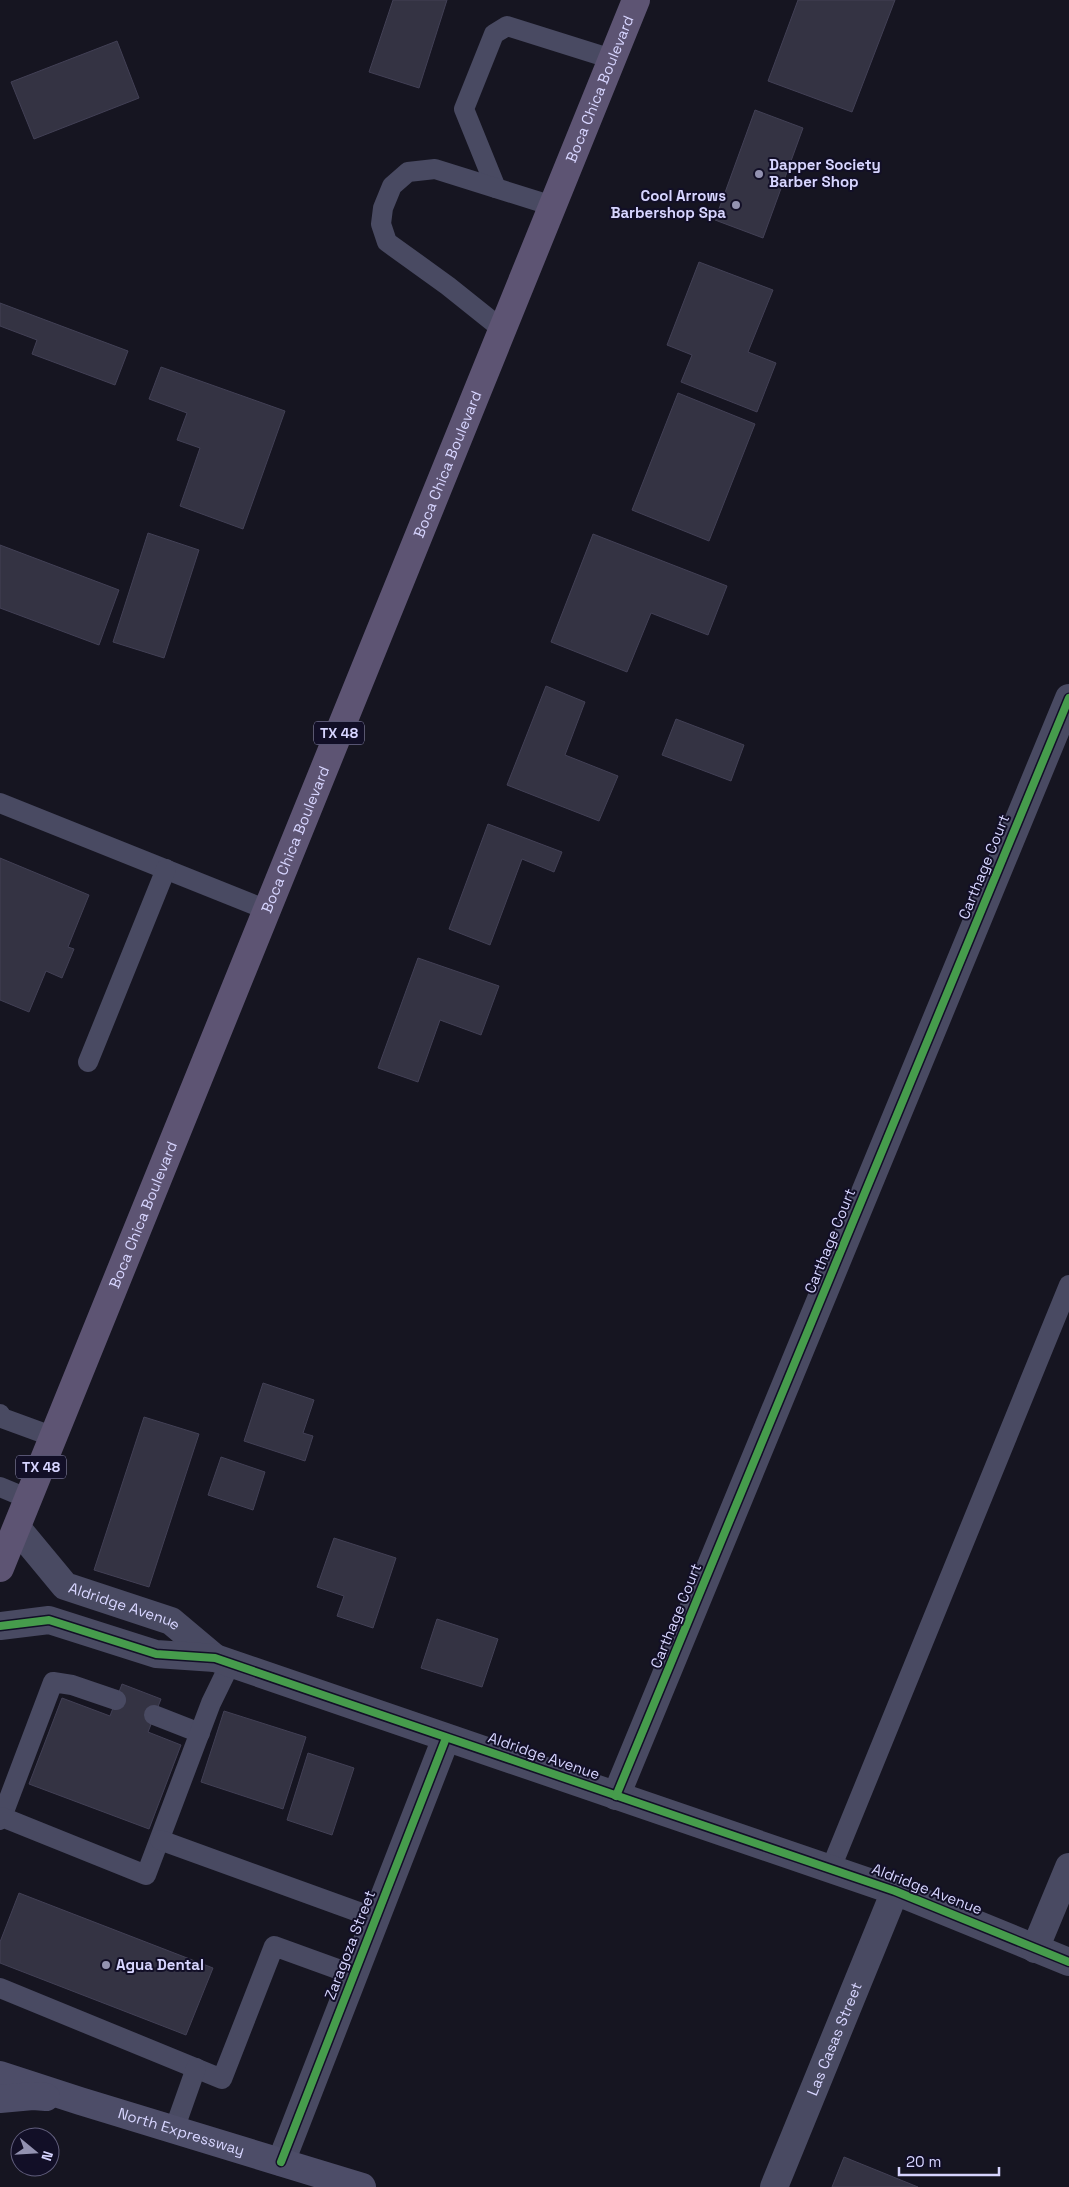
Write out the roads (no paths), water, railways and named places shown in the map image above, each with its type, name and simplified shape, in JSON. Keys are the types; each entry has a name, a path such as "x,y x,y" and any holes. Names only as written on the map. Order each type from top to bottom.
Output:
{"main road":[{"name":"Boca Chica Boulevard","path":"0,1568 636,0"},
{"name":"North Expressway","path":"0,2075 362,2187"},
{"path":"0,2099 33,2096 80,2101"}],"street":[{"name":"Carthage Court","path":"616,1796 1069,698"},
{"name":"Aldridge Avenue","path":"17,1528 65,1586 170,1621 223,1661"},
{"name":"Aldridge Avenue","path":"0,1626 49,1620 156,1654 223,1661 895,1890 1069,1962"},
{"name":"Zaragoza Street","path":"280,2162 446,1738"},
{"path":"1035,1948 1069,1868"},
{"name":"Las Casas Street","path":"774,2187 895,1890"}],"lane":[{"path":"496,188 464,110 494,34 507,26 612,59"},
{"path":"503,330 448,286 387,242 381,224 383,208 392,186 408,172 435,169 553,206"},
{"path":"0,803 267,910"},
{"path":"88,1062 166,869"},
{"path":"831,1868 1069,1285"},
{"path":"0,1414 2,1418 54,1437"},
{"path":"0,1486 29,1499"},
{"path":"116,1700 72,1685 53,1682 1,1818 146,1875 211,1703 223,1661"},
{"path":"154,1715 200,1733"},
{"path":"160,1840 375,1918"},
{"path":"0,1988 222,2079 274,1946 354,1975"},
{"path":"174,2130 196,2068"}],"place":[{"name":"Dapper Society Barber Shop","path":"759,174"},
{"name":"Cool Arrows Barbershop Spa","path":"736,205"},
{"name":"Agua Dental","path":"106,1965"}]}
